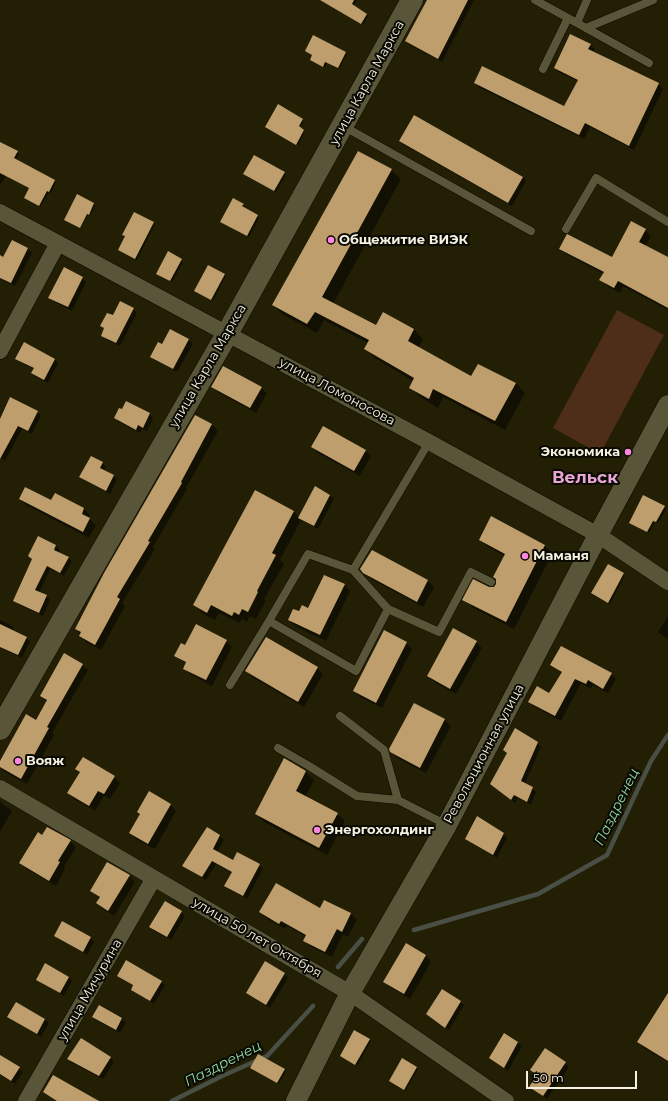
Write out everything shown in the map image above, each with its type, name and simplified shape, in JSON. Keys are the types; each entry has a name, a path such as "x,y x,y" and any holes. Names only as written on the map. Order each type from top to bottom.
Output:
{"main road":[{"name":"улица Карла Маркса","path":"0,729 226,334 412,0"}],"street":[{"name":"улица Ломоносова","path":"0,212 429,442 598,535 668,582"},
{"path":"0,351 58,243"},
{"name":"Революционная улица","path":"296,1101 350,993 447,825 598,535 668,405"},
{"name":"улица 50 лет Октября","path":"0,788 350,993 506,1101"},
{"name":"улица Мичурина","path":"26,1101 154,878"}],"lane":[{"path":"535,0 649,63"},
{"path":"577,23 587,0"},
{"path":"586,28 653,0"},
{"path":"543,69 568,18"},
{"path":"343,126 532,231"},
{"path":"566,229 596,178 668,222"},
{"path":"353,570 429,442"},
{"path":"230,685 269,622 308,554 353,570 388,609 439,632 471,572 491,582"},
{"path":"269,622 356,671 388,609"},
{"path":"340,716 384,750 398,800"},
{"path":"278,748 357,796 398,800 447,825"}],"shaded area":[{"path":"617,310 664,335 600,454 553,428"}],"building":[{"path":"320,0 354,0 352,4 367,14 361,24"},
{"path":"427,0 468,0 438,59 405,41"},
{"path":"570,34 591,44 588,49 659,83 629,146 585,123 579,135 474,83 482,66 564,106 578,80 554,68"},
{"path":"313,35 346,52 338,68 325,62 323,67 310,60 312,55 305,51"},
{"path":"278,104 303,119 299,126 304,130 296,145 265,127"},
{"path":"414,115 523,177 508,203 399,141"},
{"path":"0,142 18,151 14,158 55,180 39,206 24,198 29,188 0,173"},
{"path":"358,151 392,169 322,297 376,325 383,312 414,329 408,341 471,376 478,364 516,383 495,421 433,389 429,399 409,388 414,378 364,349 369,340 315,312 307,324 272,305"},
{"path":"254,155 285,172 274,191 243,174"},
{"path":"77,194 94,203 89,215 87,214 80,228 64,220"},
{"path":"233,198 244,204 242,206 258,215 247,236 220,222"},
{"path":"134,212 154,222 135,259 118,250 125,236 122,235"},
{"path":"631,221 646,229 639,242 668,257 668,308 618,281 614,288 599,280 604,272 559,249 567,234 612,257"},
{"path":"12,240 28,248 11,283 0,278 0,255 3,257"},
{"path":"168,251 182,259 170,281 156,274"},
{"path":"208,265 225,274 211,300 194,291"},
{"path":"64,267 83,277 68,307 48,298"},
{"path":"120,301 134,308 116,343 101,336 104,328 100,326 107,313 113,315"},
{"path":"170,329 189,339 173,369 150,357 158,342 162,344"},
{"path":"24,342 55,359 44,380 31,373 34,368 15,359"},
{"path":"223,366 262,387 250,408 211,387"},
{"path":"10,397 38,411 28,431 18,426 0,459 0,419"},
{"path":"126,401 150,413 143,428 138,425 136,430 114,418 119,408 122,409"},
{"path":"195,415 212,424 181,482 182,483 148,541 150,542 117,597 120,599 95,645 79,636 81,632 75,629 104,573"},
{"path":"323,426 366,450 354,471 311,447"},
{"path":"91,456 103,462 100,468 114,475 106,491 79,477"},
{"path":"315,486 330,495 314,526 298,518"},
{"path":"25,487 51,500 55,493 84,508 82,514 90,518 83,532 19,499"},
{"path":"255,490 294,511 272,553 276,555 248,612 242,609 239,615 234,612 232,616 211,605 207,613 193,605"},
{"path":"643,495 665,506 656,522 653,521 647,532 629,523"},
{"path":"491,516 545,545 506,622 462,600 473,579 489,587 494,587 496,584 496,579 493,577 505,554 479,540"},
{"path":"38,536 56,545 54,550 69,557 60,573 47,566 35,590 47,595 39,613 13,601 32,559 28,556"},
{"path":"372,550 428,580 417,602 363,573 360,569"},
{"path":"608,564 624,573 608,603 591,593"},
{"path":"324,575 345,584 320,635 288,620 293,609 299,611 302,605 308,608"},
{"path":"0,624 27,637 18,655 0,647"},
{"path":"196,624 227,640 206,680 183,669 186,662 174,656 181,643 185,645"},
{"path":"453,628 477,641 450,689 427,676"},
{"path":"384,630 407,642 376,703 353,691"},
{"path":"266,637 318,667 298,702 245,671"},
{"path":"561,646 612,673 603,689 588,680 586,684 575,679 555,716 528,702 537,686 549,693 562,672 550,665"},
{"path":"64,653 83,664 47,727 49,728 21,779 0,767 0,761 26,714 36,720 47,700 40,696"},
{"path":"414,703 445,719 420,768 390,752 389,749"},
{"path":"515,728 538,742 521,781 533,787 527,802 514,795 511,800 490,784 507,753 503,750"},
{"path":"83,757 115,776 104,794 98,791 89,806 67,793 80,772 75,769"},
{"path":"284,758 306,771 296,791 338,813 319,848 255,814"},
{"path":"149,791 171,804 148,844 129,833 140,814 137,812"},
{"path":"477,816 504,833 493,855 465,839"},
{"path":"47,827 71,840 58,861 60,862 49,881 19,863 38,832 42,835"},
{"path":"207,827 220,835 213,849 233,860 237,852 260,864 243,896 224,886 232,872 212,861 202,877 182,866"},
{"path":"107,862 130,875 108,911 96,903 100,897 90,891"},
{"path":"276,883 320,908 324,900 351,913 342,932 337,929 325,952 303,941 306,935 281,921 279,924 259,912"},
{"path":"165,901 182,911 167,937 149,927"},
{"path":"62,921 91,937 83,952 54,936"},
{"path":"406,943 426,955 404,994 383,982"},
{"path":"126,960 162,981 150,1001 131,990 133,985 117,976"},
{"path":"265,961 285,973 266,1005 246,993"},
{"path":"45,963 69,977 60,993 36,980"},
{"path":"442,989 461,1001 445,1028 426,1014"},
{"path":"668,993 668,1061 637,1042"},
{"path":"16,1002 45,1019 37,1034 7,1017"},
{"path":"99,1005 122,1018 116,1030 92,1017"},
{"path":"354,1030 370,1039 355,1065 340,1056"},
{"path":"504,1033 518,1042 504,1068 489,1058"},
{"path":"81,1038 111,1057 99,1076 67,1059"},
{"path":"545,1048 566,1062 543,1096 529,1087 537,1075 530,1070"},
{"path":"258,1054 285,1069 277,1083 250,1068"},
{"path":"0,1055 20,1067 11,1081 0,1074"},
{"path":"402,1058 417,1067 404,1090 389,1081"},
{"path":"53,1075 99,1101 57,1101 43,1092"}],"waterway":[{"name":"Паздренец","path":"414,930 538,894 607,855 651,761 668,735"},
{"name":"Паздренец","path":"338,967 362,939"},
{"name":"Паздренец","path":"172,1101 267,1056 313,1006"}],"place":[{"name":"Общежитие ВИЭК","path":"331,240"},
{"name":"Экономика","path":"628,452"},
{"name":"Маманя","path":"525,556"},
{"name":"Вояж","path":"18,761"},
{"name":"Энергохолдинг","path":"317,830"}],"district":[{"name":"Вельск","path":"585,478"}]}
